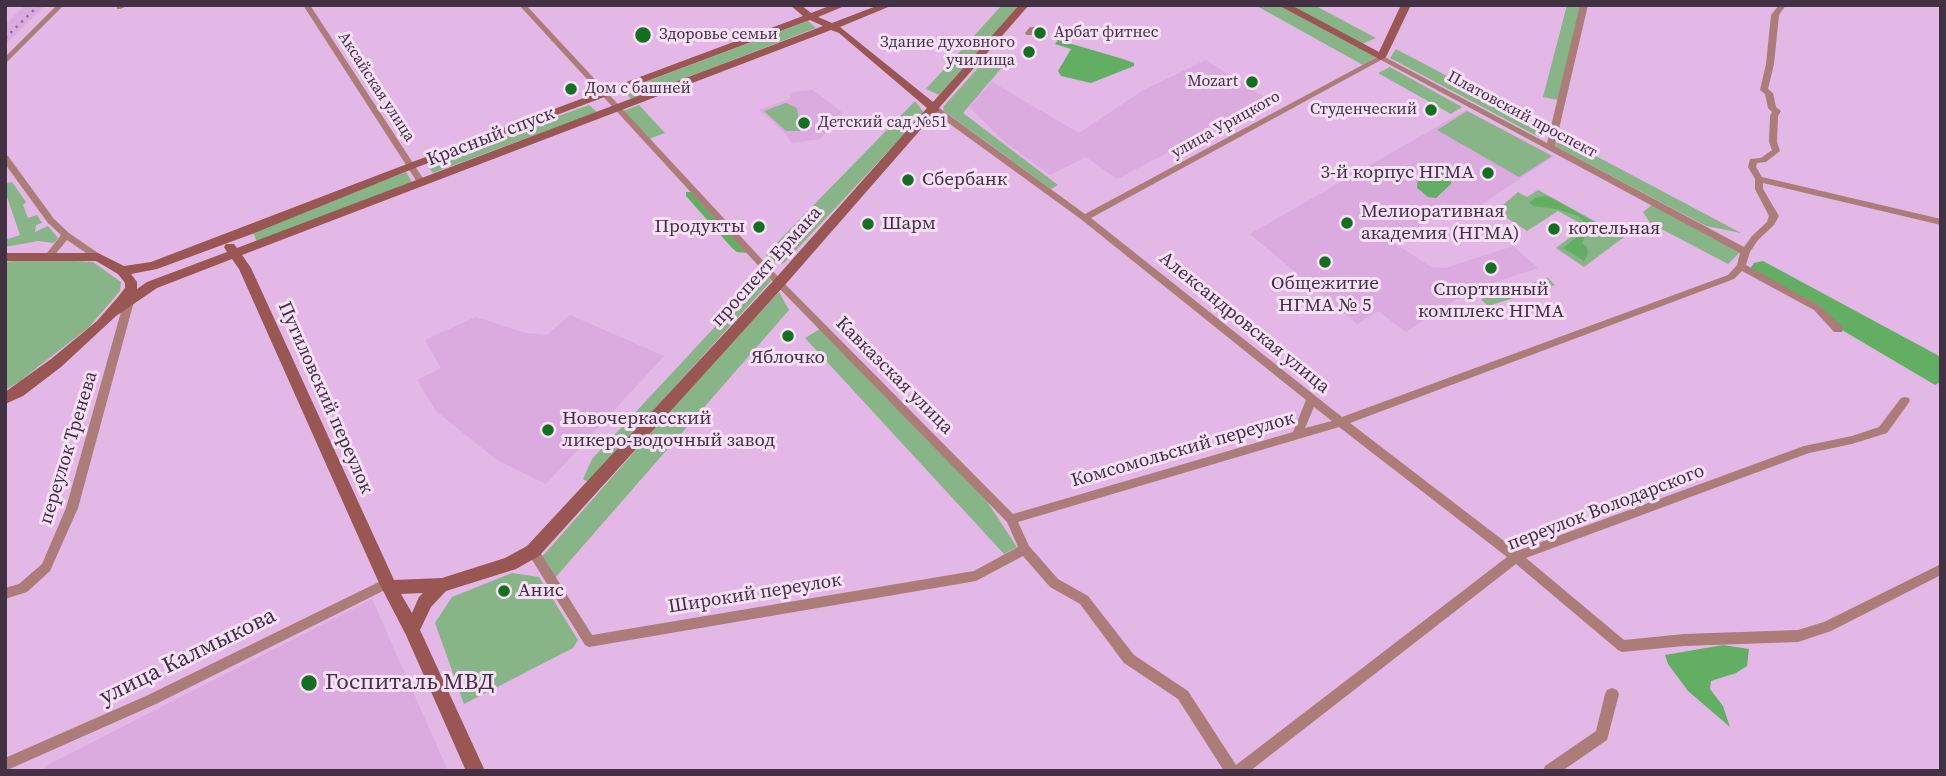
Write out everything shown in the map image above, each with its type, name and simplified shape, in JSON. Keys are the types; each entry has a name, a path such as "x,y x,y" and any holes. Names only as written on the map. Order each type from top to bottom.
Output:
{"street":[{"path":"5,62 61,5"},
{"name":"Аксайская улица","path":"306,5 422,183"},
{"name":"Кавказская улица","path":"522,5 779,283 1011,519 1025,549 1054,583 1084,600 1129,659 1183,695 1238,770"},
{"name":"Александровская улица","path":"795,5 810,17 837,28 935,109 1085,218 1311,399 1516,557 1622,646 1684,640 1798,636 1827,627 1941,569"},
{"name":"Красный спуск","path":"128,285 153,266 810,17 825,8 842,5"},
{"name":"Красный спуск","path":"128,285 152,285 237,254 837,28 888,5"},
{"name":"проспект Ермака","path":"533,551 779,283 1024,5"},
{"name":"Платовский проспект","path":"1283,5 1745,252"},
{"path":"1381,57 1406,5"},
{"path":"1550,148 1584,5"},
{"path":"1783,5 1775,15 1770,64 1764,90 1769,93 1772,108 1777,111 1774,116 1773,142 1776,151 1763,160 1753,161 1752,167 1759,179 1759,189 1774,216 1745,252 1741,266 1817,308 1838,329"},
{"name":"Александровская улица","path":"825,8 837,28"},
{"name":"улица Урицкого","path":"1085,218 1381,57"},
{"path":"5,158 51,221 98,257 128,285 112,313 56,363 12,396 5,407"},
{"path":"1759,179 1941,222"},
{"path":"50,255 66,235"},
{"name":"Путиловский переулок","path":"233,236 237,254 476,771"},
{"path":"208,245 231,248 237,254"},
{"path":"5,257 98,257"},
{"name":"Комсомольский переулок","path":"1011,519 1341,422 1723,282 1741,266"},
{"name":"переулок Тренева","path":"5,594 23,588 46,567 72,508 128,285"},
{"path":"1297,435 1311,399"},
{"name":"переулок Володарского","path":"1238,770 1516,557 1808,449 1883,430 1905,401"},
{"name":"Широкий переулок","path":"533,551 589,641 976,576 1025,549"},
{"path":"389,585 442,585 510,564 533,551"},
{"name":"улица Калмыкова","path":"5,765 152,700 389,585"},
{"path":"412,630 425,602 442,585"},
{"path":"1550,771 1602,734 1612,694"}],"shaded area":[{"path":"25,5 46,5 5,45 5,25"},
{"path":"1206,60 1269,100 1117,179 1086,157 1050,175 1005,142 969,107 992,82 1079,133 1142,91"},
{"name":"Детский сад №51","path":"813,90 843,113 820,139 792,143 785,133 759,110 789,99 793,92"},
{"name":"Мелиоративная академия (НГМА)","path":"1466,110 1554,156 1472,211 1456,205 1393,242 1431,267 1445,268 1513,246 1538,268 1469,291 1406,332 1378,311 1357,324 1250,234"},
{"path":"570,315 664,356 546,484 497,460 436,411 417,380 441,368 425,340 476,317 526,333 547,335"},
{"name":"Госпиталь МВД","path":"372,599 448,771 44,771 44,767"}],"green space":[{"path":"1002,5 1019,5 939,95 926,89"},
{"path":"1255,5 1279,5 1376,57 1363,65"},
{"path":"1289,5 1314,5 1376,38 1362,44"},
{"path":"1567,5 1581,5 1558,100 1543,97"},
{"path":"808,21 816,28 631,99 624,90"},
{"path":"1058,40 1123,59 1134,63 1134,66 1091,83 1061,76 1058,71 1071,49 1055,44"},
{"path":"1396,49 1538,124 1539,137 1390,58"},
{"path":"986,59 1005,64 963,113 1058,185 1051,189 944,111 943,107"},
{"path":"1390,67 1462,107 1451,114 1378,73"},
{"path":"915,101 924,113 785,262 781,264 768,259 766,254"},
{"path":"786,103 797,108 800,131 786,131 764,111"},
{"path":"589,105 597,112 433,173 426,164"},
{"path":"639,105 665,133 649,139 623,111"},
{"path":"1467,111 1552,156 1519,177 1437,130"},
{"path":"1560,136 1741,233 1706,226 1555,146"},
{"path":"406,172 412,182 257,242 252,230"},
{"path":"1442,172 1452,177 1451,184 1436,198 1428,197 1417,188 1418,175"},
{"path":"12,182 26,202 23,205 28,218 37,215 42,223 36,225 35,232 48,226 58,238 54,243 38,241 5,247 5,240 20,235 5,191 5,184"},
{"path":"1538,190 1624,237 1584,267 1556,248 1585,226 1558,211 1527,231 1496,211 1518,192 1527,197"},
{"path":"686,192 691,192 747,253 737,252 732,248 686,196"},
{"path":"1545,196 1613,233 1610,238 1587,233 1582,243 1587,247 1588,254 1584,261 1563,248 1589,227 1578,216 1529,203 1535,198"},
{"path":"1653,204 1741,251 1728,264 1650,223 1643,212"},
{"path":"36,259 93,262 121,282 120,291 89,327 5,390 5,262"},
{"path":"1763,261 1941,357 1941,382 1935,385 1842,330 1821,307 1750,269 1754,263"},
{"path":"766,272 771,281 588,482 583,479 592,459"},
{"path":"1548,278 1555,285 1488,306 1481,299"},
{"path":"779,292 789,310 555,578 541,558 701,376"},
{"path":"820,329 986,500 1017,547 1004,554 805,338"},
{"path":"512,573 539,577 578,640 573,648 464,704 435,623 452,597"},
{"path":"1723,645 1749,649 1747,666 1736,673 1711,681 1710,689 1723,706 1730,727 1688,691 1668,664 1665,655"}],"railway":[{"path":"5,38 39,5"}],"place":[{"name":"Арбат фитнес","path":"1040,33"},
{"name":"Здоровье семьи","path":"643,35"},
{"name":"Здание духовного училища","path":"1029,52"},
{"name":"Mozart","path":"1252,82"},
{"name":"Дом с башней","path":"571,89"},
{"name":"Студенческий","path":"1431,110"},
{"name":"Детский сад №51","path":"804,123"},
{"name":"3-й корпус НГМА","path":"1488,173"},
{"name":"Сбербанк","path":"908,180"},
{"name":"Мелиоративная академия (НГМА)","path":"1347,223"},
{"name":"Шарм","path":"868,224"},
{"name":"Продукты","path":"759,227"},
{"name":"котельная","path":"1554,229"},
{"name":"Общежитие НГМА № 5","path":"1325,262"},
{"name":"Спортивный комплекс НГМА","path":"1491,268"},
{"name":"Яблочко","path":"788,336"},
{"name":"Новочеркасский ликеро-водочный завод","path":"548,430"},
{"name":"Анис","path":"504,591"},
{"name":"Госпиталь МВД","path":"309,683"}]}
